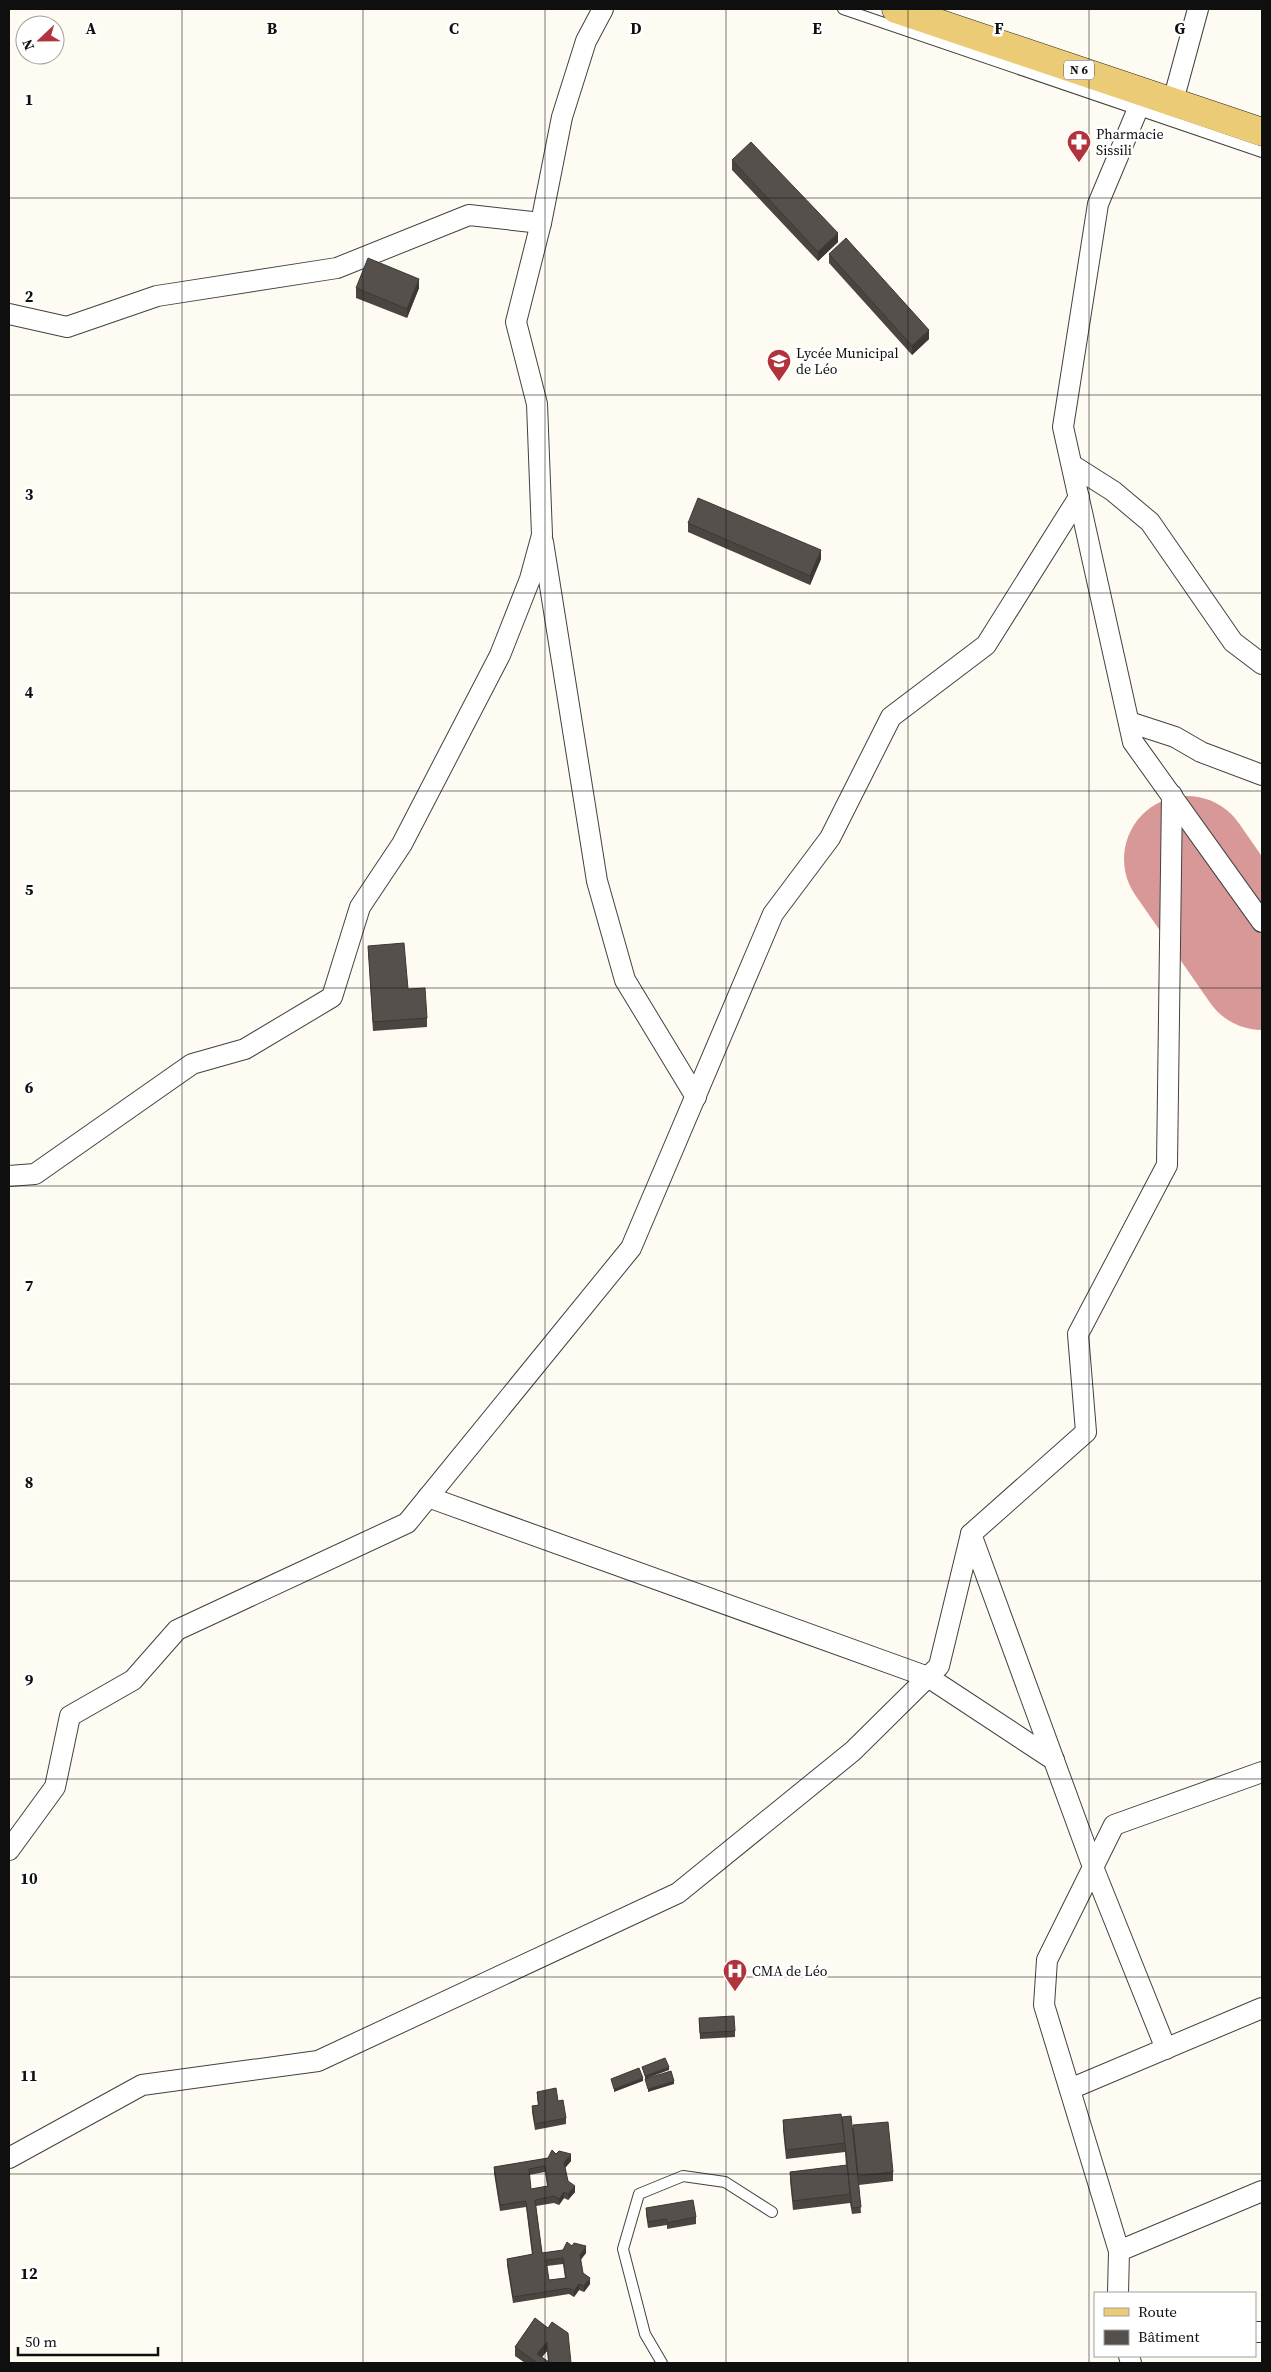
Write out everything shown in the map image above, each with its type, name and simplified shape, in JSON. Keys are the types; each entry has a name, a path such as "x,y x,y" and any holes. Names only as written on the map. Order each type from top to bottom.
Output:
{"main road":[{"name":"N 6","path":"896,9 1142,101 1173,101 1262,132"}],"street":[{"path":"603,9 586,41 562,117 541,223 516,322 537,404 542,535 597,881 626,980 696,1097"},
{"path":"1173,101 1198,9"},
{"path":"1142,101 1098,204 1063,427 1134,742 1262,922"},
{"path":"9,314 67,327 157,296 337,268 469,215 541,223"},
{"path":"1072,465 1113,491 1150,522 1232,642 1262,664"},
{"path":"9,1850 55,1788 70,1716 133,1680 177,1630 407,1523 631,1248 774,914 830,838 891,717 986,645 1079,497"},
{"path":"9,1176 35,1174 192,1064 245,1050 332,997 360,907 402,844 500,655 530,579 542,535"},
{"path":"1129,722 1175,737 1201,752 1262,775"},
{"path":"9,2158 142,2085 318,2061 678,1893 853,1751 939,1666 971,1534 1086,1432 1078,1334 1167,1164 1172,795"},
{"path":"428,1498 928,1676 1054,1760"},
{"path":"971,1534 1094,1867 1166,2048"},
{"path":"1118,2292 1119,2250 1044,2005 1047,1960 1114,1825 1262,1772"},
{"path":"1070,2089 1262,2008"},
{"path":"1119,2250 1262,2191"}],"lane":[{"path":"843,9 1142,101 1262,152"},
{"path":"662,2363 645,2334 623,2249 639,2194 683,2176 725,2182 772,2212"}],"building":[{"path":"751,142 838,233 818,252 732,160"},
{"path":"846,238 929,330 912,346 829,254"},
{"path":"368,258 419,279 407,309 356,288"},
{"path":"698,498 821,550 810,576 688,523"},
{"path":"404,943 408,989 425,988 427,1018 373,1022 368,946"},
{"path":"734,2016 735,2031 700,2033 699,2018"},
{"path":"665,2058 669,2067 645,2076 642,2067"},
{"path":"639,2068 643,2078 614,2089 611,2079"},
{"path":"671,2071 674,2081 648,2089 645,2079"},
{"path":"556,2088 558,2101 563,2100 566,2118 535,2124 532,2106 539,2105 537,2092"},
{"path":"841,2114 845,2143 786,2150 783,2120"},
{"path":"851,2116 861,2207 852,2208 842,2117"},
{"path":"888,2122 893,2172 858,2176 853,2125"},
{"path":"552,2150 556,2154 559,2151 571,2154 564,2163 568,2181 575,2186 568,2194 564,2192 559,2199 554,2196 535,2200 542,2253 563,2250 567,2242 572,2246 574,2243 586,2246 580,2255 583,2273 590,2278 584,2286 579,2284 574,2291 569,2288 513,2297 507,2259 533,2254 526,2201 500,2205 494,2167 548,2158","holes":["545,2166 548,2186 531,2189 529,2169","563,2258 566,2278 549,2280 546,2260"]},
{"path":"847,2165 850,2194 793,2201 790,2172"},
{"path":"693,2200 696,2217 667,2223 667,2219 648,2222 646,2208"},
{"path":"535,2318 548,2328 552,2322 568,2333 571,2363 537,2363 515,2347","holes":["547,2342 549,2362 537,2354"]}],"runway":[{"path":"1187,859 1262,967"}],"place":[{"name":"Pharmacie Sissili","path":"1079,163"},
{"name":"Lycée Municipal de Léo","path":"779,382"},
{"name":"CMA de Léo","path":"735,1992"}]}
